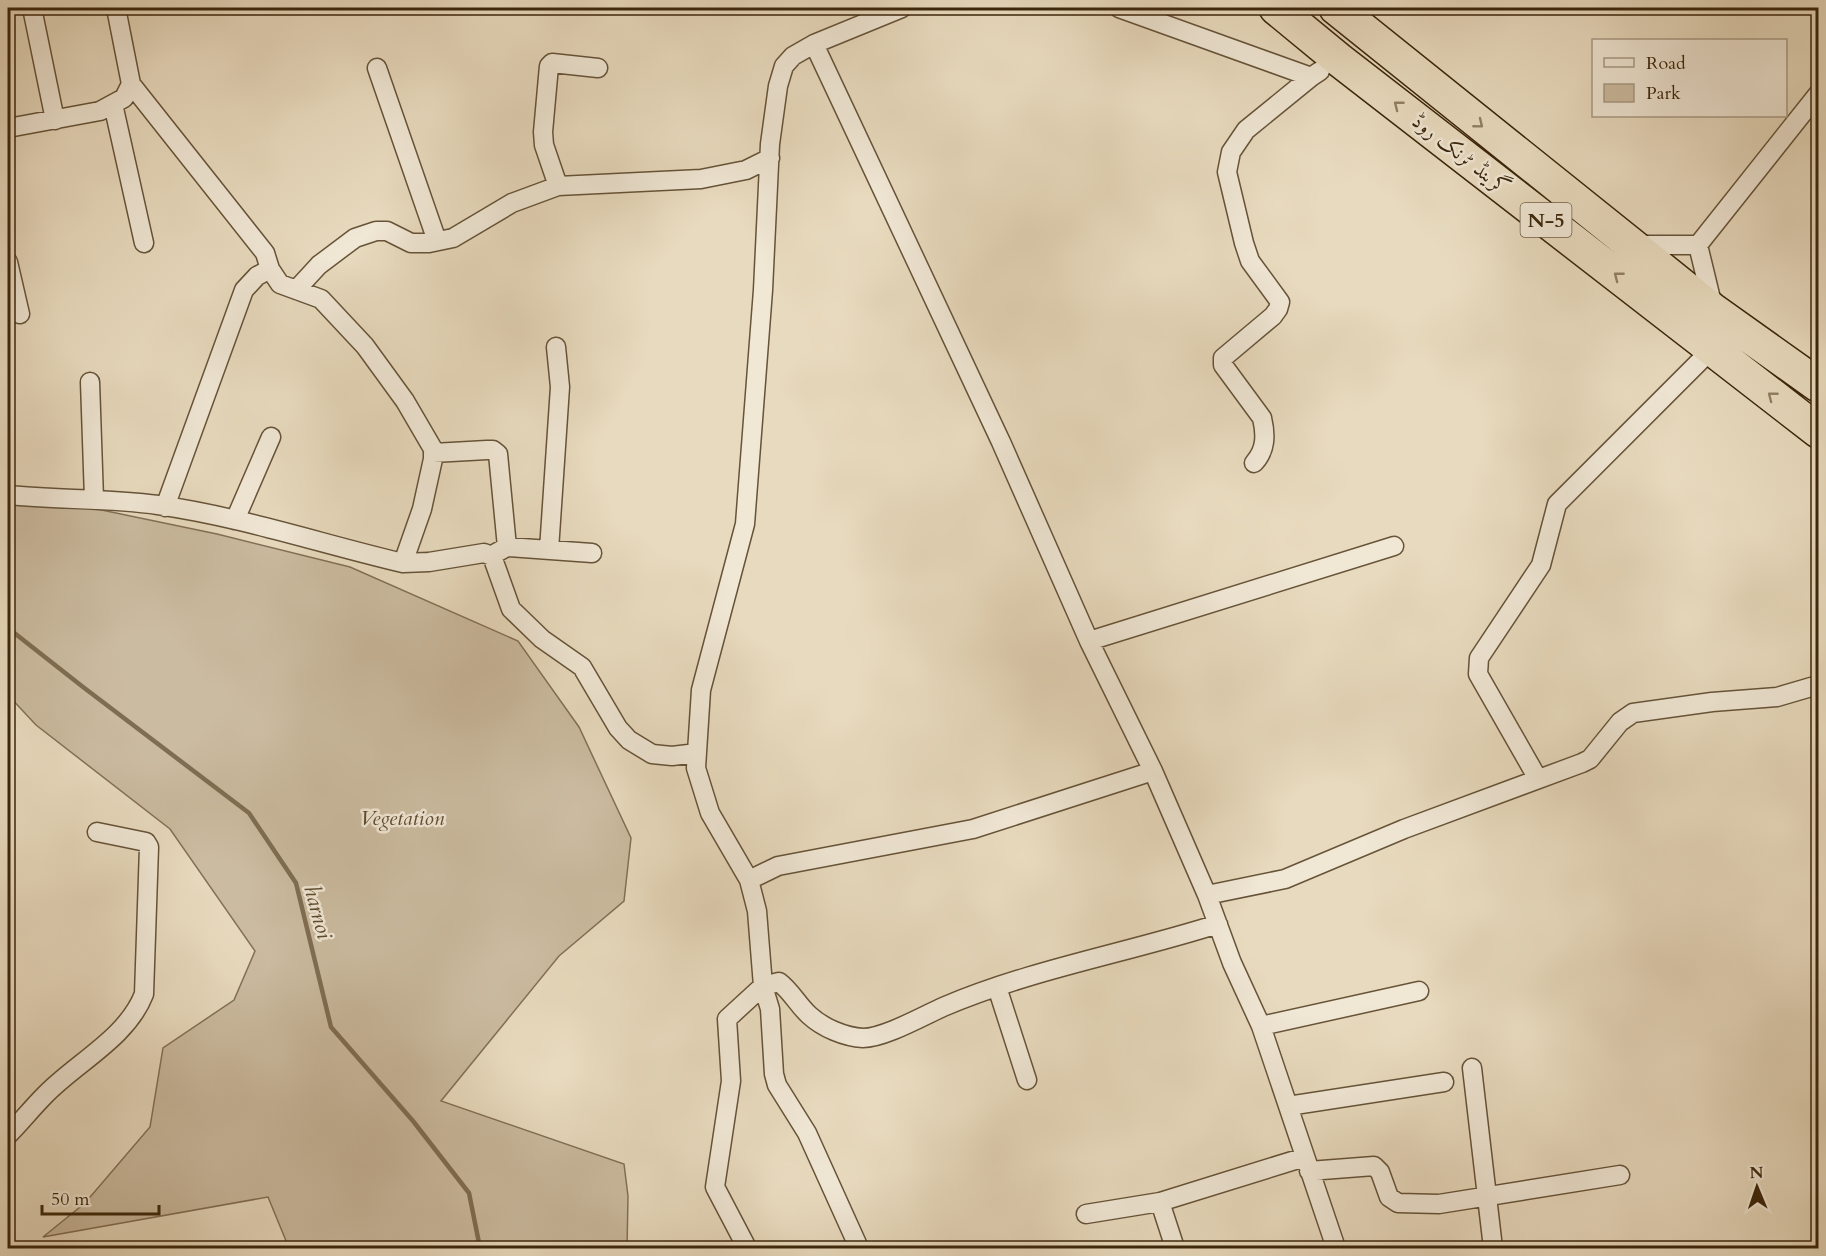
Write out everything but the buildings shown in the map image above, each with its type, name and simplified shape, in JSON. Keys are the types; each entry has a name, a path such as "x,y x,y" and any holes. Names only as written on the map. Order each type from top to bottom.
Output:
{"highway":[{"name":"گرینڈ ٹرنک روڈ","path":"1276,8 1338,59 1818,431"},
{"name":"گرینڈ ٹرنک روڈ","path":"1352,12 1630,245 1714,311 1818,385"}],"street":[{"path":"32,8 54,120"},
{"path":"116,8 131,84 265,253 270,270 280,284 321,299 365,346 422,427 433,448 422,509 403,563"},
{"path":"859,1248 812,1143 777,1085 774,1074 770,1009 763,986 757,911 749,880 710,813 696,768 701,690 745,524 763,290 770,158 778,86 784,66 793,56 814,44 902,8"},
{"path":"1119,8 1311,76"},
{"path":"814,44 1001,442 1089,641 1153,771 1207,895 1232,963 1261,1026 1336,1248"},
{"path":"1254,463 1264,448 1262,418 1223,365 1223,358 1273,316 1280,302 1250,261 1244,243 1227,172 1231,152 1246,130 1311,76 1338,59"},
{"path":"558,186 544,145 543,132 549,66 552,63 598,68"},
{"path":"377,68 437,241"},
{"path":"8,128 100,111 124,98 131,84"},
{"path":"1698,245 1818,94"},
{"path":"112,104 144,243"},
{"path":"296,290 319,265 355,238 376,231 387,231 411,243 437,241 453,238 512,202 558,186 701,179 746,170 770,158"},
{"path":"1630,245 1698,245"},
{"path":"1698,245 1714,311"},
{"path":"8,262 21,314"},
{"path":"165,507 244,290 257,276 270,270"},
{"path":"549,550 560,387 556,347"},
{"path":"1538,779 1478,674 1479,658 1541,565 1557,504 1712,348"},
{"path":"90,382 94,499"},
{"path":"235,520 271,437"},
{"path":"433,453 493,450 498,454 500,551 511,609 542,639 582,667 618,728 629,740 652,754 672,756 697,753"},
{"path":"8,495 94,499 165,507 235,520 403,563 429,562 500,551 549,550 592,553"},
{"path":"1089,641 1394,546"},
{"path":"1207,895 1285,879 1404,829 1590,759 1620,722 1633,713 1712,702 1777,697 1818,685"},
{"path":"749,880 778,866 973,829 1153,771"},
{"path":"8,1135 45,1094 122,1029 139,1008 144,994 149,847 146,842 97,832"},
{"path":"747,1248 714,1187 731,1081 727,1019 763,986 779,982 786,987 810,1016 845,1035 865,1038 884,1034 997,987 1093,957 1218,924"},
{"path":"997,987 1027,1080"},
{"path":"1261,1026 1419,991"},
{"path":"1472,1068 1492,1248"},
{"path":"1288,1106 1444,1082"},
{"path":"1086,1214 1160,1203 1307,1164 1374,1166 1380,1172 1389,1197 1398,1203 1439,1204 1620,1174"},
{"path":"1160,1203 1168,1247"}],"green space":[{"name":"Vegetation","path":"8,502 68,503 217,534 350,567 518,641 579,727 631,838 624,901 559,956 441,1101 624,1164 628,1196 627,1248 289,1248 268,1197 43,1237 85,1203 150,1127 163,1048 234,1000 255,951 170,829 36,725 8,695"}],"waterway":[{"name":"harnoi","path":"8,628 249,813 296,883 331,1027 413,1121 469,1193 480,1248"}]}
